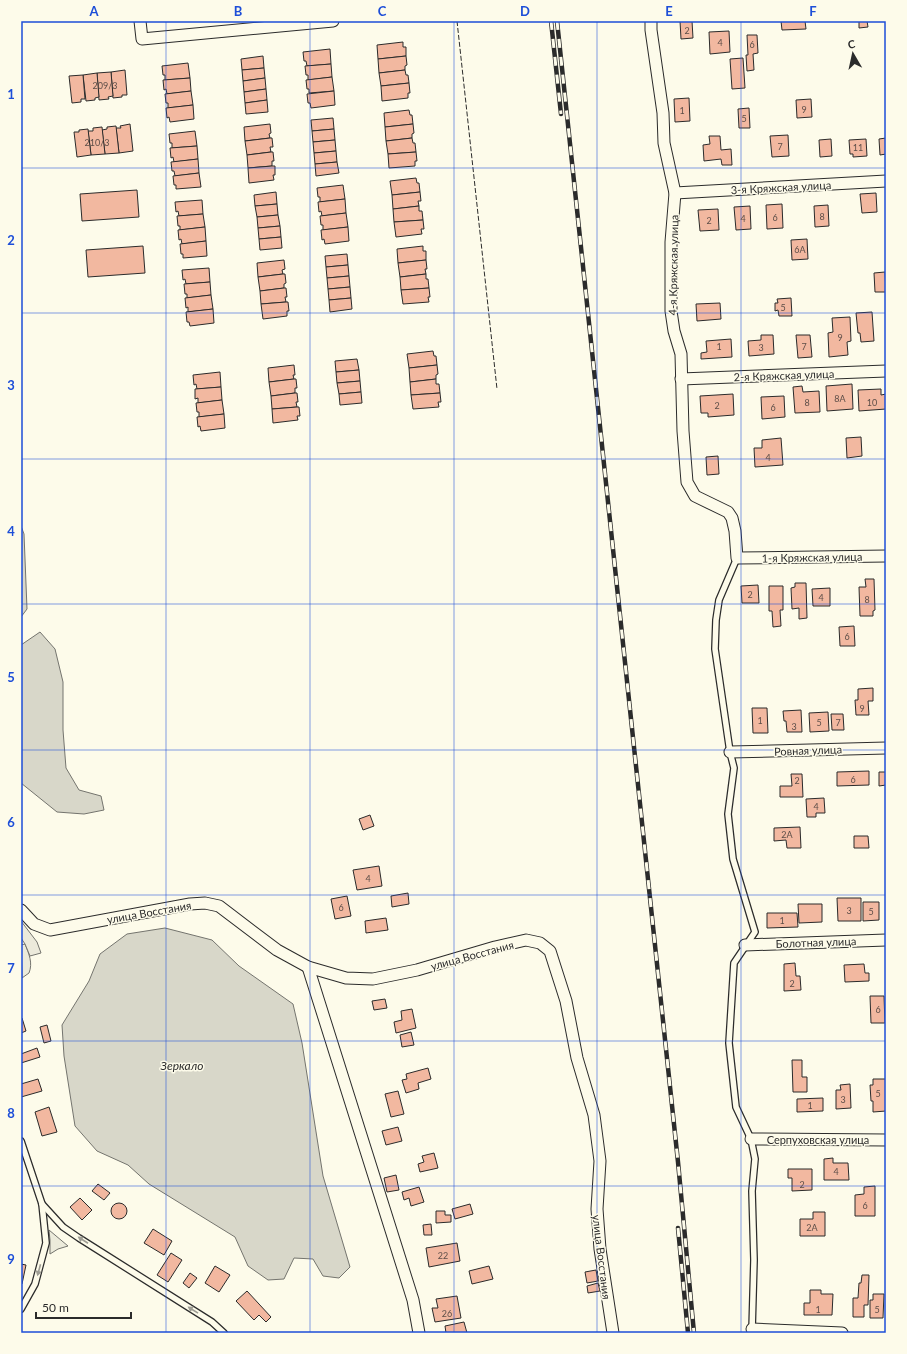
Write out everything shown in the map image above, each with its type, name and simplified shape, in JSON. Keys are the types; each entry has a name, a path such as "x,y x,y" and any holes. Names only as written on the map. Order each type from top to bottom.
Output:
{"street":[{"path":"140,21 142,39 280,24 333,21"},
{"name":"4-я Кряжская улица","path":"651,21 663,113 664,143 675,193 671,242 671,311 674,331 681,354 683,431 687,482 695,496 728,512 732,518 735,531 737,558"},
{"name":"3-я Кряжская улица","path":"675,193 886,181"},
{"name":"2-я Кряжская улица","path":"681,379 886,371"},
{"name":"1-я Кряжская улица","path":"737,558 886,556"},
{"name":"Ровная улица","path":"730,752 886,748"},
{"name":"улица Восстания","path":"21,910 34,924 50,930 161,908 205,903 219,906 277,950 308,967 346,978 373,979 417,970 495,947 526,940 540,943 550,951 566,1001 577,1058 594,1116 600,1161 597,1209 600,1250 612,1333"},
{"name":"Болотная улица","path":"745,945 886,940"},
{"path":"308,967 413,1300 419,1333"},
{"name":"Серпуховская улица","path":"751,1139 886,1140"},
{"path":"752,1331 842,1333"}],"lane":[{"path":"737,558 719,600 716,620 715,648 730,752 734,768 728,814 732,858 755,932 734,963 728,1043 736,1107 751,1139 754,1159 752,1191 754,1260 752,1331"},
{"path":"21,1141 42,1204 46,1243 35,1284 21,1309"},
{"path":"42,1204 63,1227 212,1322 224,1333"}],"shaded area":[{"path":"21,921 37,942 41,953 30,956 21,938"},
{"path":"25,944 31,966 29,973 22,978 21,945"},
{"path":"49,1230 68,1246 58,1249 50,1254"}],"water":[{"path":"21,526 24,534 27,609 21,617"},
{"path":"40,632 55,649 63,682 63,730 66,768 79,790 101,796 104,810 84,814 57,812 21,783 21,645"},
{"name":"Зеркало","path":"165,928 212,940 239,966 293,1004 302,1043 323,1176 350,1267 339,1278 323,1276 313,1259 294,1258 284,1279 268,1280 248,1266 235,1237 149,1184 128,1165 97,1151 75,1126 64,1056 62,1025 89,981 100,954 127,934"}],"building":[{"path":"680,21 692,21 693,38 681,39"},
{"path":"781,21 805,21 806,29 782,30"},
{"path":"859,21 867,21 868,27 859,28"},
{"path":"729,31 730,52 710,54 709,32"},
{"path":"747,35 757,35 758,53 753,54 754,70 747,71 746,55 748,55"},
{"path":"403,42 403,47 406,47 406,56 378,59 377,45"},
{"path":"330,49 331,64 307,66 306,61 304,61 303,52"},
{"path":"263,56 264,68 242,70 241,59"},
{"path":"406,56 407,65 405,66 405,70 379,73 378,59"},
{"path":"743,58 745,88 732,89 730,59"},
{"path":"188,63 190,78 165,80 162,66"},
{"path":"331,64 332,77 308,80 305,66"},
{"path":"264,68 265,78 243,81 242,70"},
{"path":"125,70 127,95 113,98 111,72"},
{"path":"405,70 406,75 408,75 409,83 381,86 379,73"},
{"path":"111,72 113,96 108,97 109,99 99,100 97,73"},
{"path":"97,73 99,97 95,98 95,100 86,101 83,75"},
{"path":"83,75 85,99 81,99 81,102 72,103 69,76"},
{"path":"332,77 334,91 309,93 306,80"},
{"path":"190,78 191,91 167,94 166,89 164,90 163,80"},
{"path":"265,78 266,89 244,92 243,81"},
{"path":"409,83 410,93 408,93 408,98 382,101 381,86"},
{"path":"266,89 267,100 245,103 244,92"},
{"path":"191,91 193,105 168,108 165,94"},
{"path":"334,91 335,105 311,108 310,103 308,103 307,94"},
{"path":"689,98 690,121 675,122 674,99"},
{"path":"811,99 812,117 797,118 796,100"},
{"path":"267,100 268,112 246,114 245,103"},
{"path":"193,105 194,119 170,122 169,117 167,118 166,108"},
{"path":"749,108 750,128 739,128 738,109"},
{"path":"409,110 410,115 412,115 413,124 385,127 384,113"},
{"path":"333,118 334,129 312,131 311,120"},
{"path":"130,124 133,151 119,153 116,128 121,128 120,126"},
{"path":"270,124 270,138 245,141 244,127"},
{"path":"413,124 414,133 412,134 412,138 386,141 385,127"},
{"path":"116,126 119,153 105,154 102,130 107,129 107,127"},
{"path":"102,127 105,154 91,155 88,131 93,131 93,128"},
{"path":"88,129 91,155 77,157 74,132"},
{"path":"334,129 335,140 313,142 312,131"},
{"path":"195,131 197,146 172,148 169,134"},
{"path":"788,135 789,156 772,157 770,136"},
{"path":"709,136 720,136 721,150 731,149 732,165 722,165 721,159 704,161 703,145 710,144"},
{"path":"272,138 273,147 270,147 271,152 247,155 245,141"},
{"path":"412,138 413,143 415,143 416,152 388,154 386,141"},
{"path":"886,138 886,154 880,155 879,139"},
{"path":"831,139 832,156 820,157 819,140"},
{"path":"866,139 867,156 853,157 853,154 850,154 849,140"},
{"path":"335,140 336,151 314,153 313,142"},
{"path":"197,146 198,159 174,162 173,157 171,158 170,148"},
{"path":"336,151 337,162 315,164 314,153"},
{"path":"273,152 274,161 272,161 272,166 248,168 247,155"},
{"path":"416,152 417,161 415,161 415,166 389,168 388,154"},
{"path":"198,159 199,173 175,176 174,171 172,171 171,162"},
{"path":"337,162 339,173 316,176 315,164"},
{"path":"275,166 275,175 273,175 274,180 249,183 248,168"},
{"path":"199,173 201,187 176,189 173,176"},
{"path":"416,178 417,183 419,183 420,192 392,195 390,181"},
{"path":"343,185 345,199 320,202 317,188"},
{"path":"137,190 139,217 82,221 80,194"},
{"path":"276,192 277,204 255,206 254,195"},
{"path":"420,192 421,201 418,201 419,206 393,209 392,195"},
{"path":"876,193 877,212 862,213 860,194"},
{"path":"345,199 346,213 322,216 321,211 319,212 318,202"},
{"path":"202,200 203,214 179,216 178,211 176,212 175,202"},
{"path":"277,204 278,215 257,217 255,206"},
{"path":"782,204 783,228 767,229 766,205"},
{"path":"828,205 829,226 815,227 814,206"},
{"path":"419,206 419,211 422,211 423,220 394,222 393,209"},
{"path":"750,206 751,229 736,230 734,207"},
{"path":"718,209 719,230 700,231 698,210"},
{"path":"346,213 348,227 323,230 320,216"},
{"path":"203,214 205,227 180,230 177,216"},
{"path":"278,215 280,226 258,228 257,217"},
{"path":"423,220 424,229 421,229 422,234 396,237 394,222"},
{"path":"280,226 281,237 259,239 258,228"},
{"path":"205,227 206,241 182,244 181,239 179,240 178,230"},
{"path":"348,227 349,241 325,244 324,239 322,240 321,230"},
{"path":"281,237 282,248 260,250 259,239"},
{"path":"807,239 808,259 792,260 791,240"},
{"path":"206,241 207,256 183,258 180,244"},
{"path":"143,246 145,273 88,277 86,250"},
{"path":"423,246 423,251 426,251 426,260 398,263 397,249"},
{"path":"347,254 348,265 326,267 325,256"},
{"path":"284,260 285,269 282,270 283,274 258,277 257,263"},
{"path":"426,260 426,274 400,277 398,263"},
{"path":"348,265 349,276 327,278 326,267"},
{"path":"209,268 210,282 186,284 185,279 183,280 182,270"},
{"path":"885,272 886,292 875,292 874,273"},
{"path":"285,274 286,283 284,284 284,288 260,291 258,277"},
{"path":"426,274 429,288 401,290 400,277"},
{"path":"349,276 350,287 328,289 327,278"},
{"path":"210,282 211,295 187,298 184,284"},
{"path":"350,287 351,298 329,300 328,289"},
{"path":"286,288 286,302 261,304 260,291"},
{"path":"429,288 429,302 403,304 401,290"},
{"path":"211,295 213,309 188,312 185,298"},
{"path":"351,298 352,309 330,312 329,300"},
{"path":"791,298 792,316 779,316 778,310 775,311 775,303 778,303 777,299"},
{"path":"288,302 289,311 287,311 287,316 263,319 261,304"},
{"path":"720,303 721,319 697,321 696,304"},
{"path":"213,309 214,323 190,326 189,322 187,322 186,312"},
{"path":"872,312 874,341 861,342 860,333 858,333 856,313"},
{"path":"850,317 851,341 847,342 848,355 829,357 828,333 833,332 832,318"},
{"path":"761,335 773,335 774,354 749,356 748,341 761,340"},
{"path":"796,335 810,335 812,357 798,358"},
{"path":"731,339 732,357 701,359 701,353 707,352 706,341"},
{"path":"433,351 434,356 436,356 437,365 409,368 407,354"},
{"path":"357,359 359,370 336,372 335,361"},
{"path":"294,365 294,379 269,382 268,368"},
{"path":"437,365 438,374 436,375 436,379 410,382 409,368"},
{"path":"359,370 360,381 337,383 336,372"},
{"path":"220,372 221,387 197,389 196,384 194,385 193,375"},
{"path":"296,379 297,388 295,388 295,393 271,396 269,382"},
{"path":"436,379 436,384 439,384 440,393 411,395 410,382"},
{"path":"360,381 361,392 339,394 337,383"},
{"path":"852,384 853,409 827,411 826,386"},
{"path":"802,386 803,392 819,391 820,412 795,413 793,387"},
{"path":"221,387 222,400 198,403 198,398 195,399 195,389"},
{"path":"881,389 881,395 886,394 886,409 859,411 858,390"},
{"path":"361,392 362,403 340,405 339,394"},
{"path":"297,393 297,407 272,409 271,396"},
{"path":"440,393 441,402 438,402 439,407 413,409 411,395"},
{"path":"733,394 734,415 708,417 708,413 701,413 700,396"},
{"path":"784,396 785,417 762,419 761,397"},
{"path":"222,400 224,414 199,417 196,403"},
{"path":"299,407 300,416 297,416 298,420 273,423 272,409"},
{"path":"224,414 225,428 201,431 200,426 198,427 197,417"},
{"path":"861,437 862,456 847,458 846,438"},
{"path":"781,438 783,465 755,467 754,448 762,448 762,440"},
{"path":"718,456 719,474 707,475 706,457"},
{"path":"865,579 874,579 875,610 873,611 873,616 860,616 859,587 866,587"},
{"path":"795,583 806,583 807,618 799,619 799,608 792,609 791,588 795,587"},
{"path":"758,585 759,603 742,603 741,586"},
{"path":"769,586 783,586 783,610 780,610 781,626 773,627 772,611 769,611"},
{"path":"830,588 830,606 813,606 812,589"},
{"path":"854,626 855,646 840,646 839,627"},
{"path":"873,688 873,701 868,701 869,715 856,715 855,700 858,700 858,689"},
{"path":"752,708 767,708 768,733 753,733"},
{"path":"801,710 802,732 787,732 783,711"},
{"path":"828,712 829,731 810,732 809,713"},
{"path":"831,714 843,714 844,730 832,730"},
{"path":"869,771 869,785 837,786 837,772"},
{"path":"879,772 886,772 886,785 879,786"},
{"path":"791,774 802,774 803,797 780,797 780,786 792,786"},
{"path":"824,798 825,813 816,813 816,817 807,817 806,799"},
{"path":"370,815 374,826 363,830 359,819"},
{"path":"800,827 801,848 787,848 786,840 774,841 774,828"},
{"path":"854,836 868,836 869,848 854,848"},
{"path":"379,866 382,886 357,890 353,870"},
{"path":"408,893 409,904 392,907 391,896"},
{"path":"347,896 351,916 335,919 331,899"},
{"path":"837,898 861,898 861,921 838,921"},
{"path":"863,902 879,902 879,920 863,921"},
{"path":"798,904 822,904 822,922 799,923"},
{"path":"767,913 797,913 798,927 767,928"},
{"path":"386,918 388,930 366,933 365,921"},
{"path":"795,963 796,976 800,976 801,990 784,991 784,964"},
{"path":"864,964 865,973 869,973 869,981 845,982 844,965"},
{"path":"870,996 884,996 885,1023 871,1023"},
{"path":"385,999 387,1008 374,1010 372,1001"},
{"path":"412,1009 416,1028 396,1033 394,1022 402,1020 401,1011"},
{"path":"22,1018 26,1031 21,1033 21,1019"},
{"path":"47,1025 51,1041 44,1043 40,1027"},
{"path":"411,1032 414,1045 402,1047 400,1035"},
{"path":"37,1048 40,1057 21,1063 21,1054"},
{"path":"792,1060 802,1060 802,1077 807,1077 807,1092 793,1092"},
{"path":"428,1068 431,1079 418,1083 419,1089 406,1093 402,1080 407,1079 406,1074"},
{"path":"38,1079 42,1091 21,1097 21,1084"},
{"path":"873,1079 886,1079 886,1111 873,1112 873,1101 871,1101 870,1085 873,1085"},
{"path":"850,1084 851,1108 836,1109 836,1090 841,1090 840,1085"},
{"path":"398,1091 404,1114 391,1117 385,1094"},
{"path":"823,1098 823,1111 797,1112 797,1099"},
{"path":"49,1107 57,1132 42,1136 35,1112"},
{"path":"398,1127 402,1141 386,1145 382,1131"},
{"path":"434,1153 438,1168 420,1172 418,1164 424,1162 422,1156"},
{"path":"833,1158 833,1163 848,1163 849,1180 824,1180 824,1159"},
{"path":"788,1169 812,1169 812,1190 792,1191 792,1178 788,1178"},
{"path":"396,1175 399,1190 387,1192 384,1178"},
{"path":"98,1184 110,1193 104,1200 92,1191"},
{"path":"875,1186 875,1216 855,1216 855,1195 864,1194 864,1187"},
{"path":"419,1187 424,1202 411,1206 409,1198 404,1200 402,1192"},
{"path":"80,1198 92,1210 82,1220 70,1207"},
{"path":"119,1203 126,1208 127,1211 122,1218 119,1219 112,1214 111,1211 116,1204"},
{"path":"470,1204 473,1214 455,1219 452,1209"},
{"path":"436,1211 445,1211 445,1215 451,1215 451,1222 436,1223"},
{"path":"813,1212 825,1212 825,1236 800,1236 800,1219 813,1219"},
{"path":"431,1224 432,1235 424,1235 423,1225"},
{"path":"153,1229 172,1241 164,1255 144,1243"},
{"path":"457,1243 460,1261 429,1267 426,1248"},
{"path":"171,1253 182,1260 168,1282 157,1275"},
{"path":"21,1264 26,1265 22,1284 21,1284"},
{"path":"215,1266 230,1275 219,1292 205,1283"},
{"path":"489,1266 493,1279 472,1284 469,1271"},
{"path":"596,1270 598,1281 587,1283 585,1272"},
{"path":"190,1273 197,1278 189,1288 183,1283"},
{"path":"862,1275 869,1275 868,1305 864,1305 864,1317 853,1317 853,1298 858,1298 859,1283 861,1283"},
{"path":"598,1283 600,1291 588,1293 587,1286"},
{"path":"810,1290 821,1290 821,1294 833,1294 832,1315 804,1315 804,1303 810,1303"},
{"path":"247,1291 271,1317 266,1322 259,1315 254,1320 236,1301"},
{"path":"873,1294 884,1294 883,1318 870,1318 870,1300 873,1300"},
{"path":"457,1296 461,1318 435,1322 432,1308 438,1308 436,1299"},
{"path":"464,1322 467,1333 446,1333 445,1326"}],"railway":[{"path":"551,21 561,114"},
{"path":"557,21 678,1162 694,1333"},
{"path":"678,1228 688,1333"}],"fence":[{"path":"457,21 497,389"}]}
